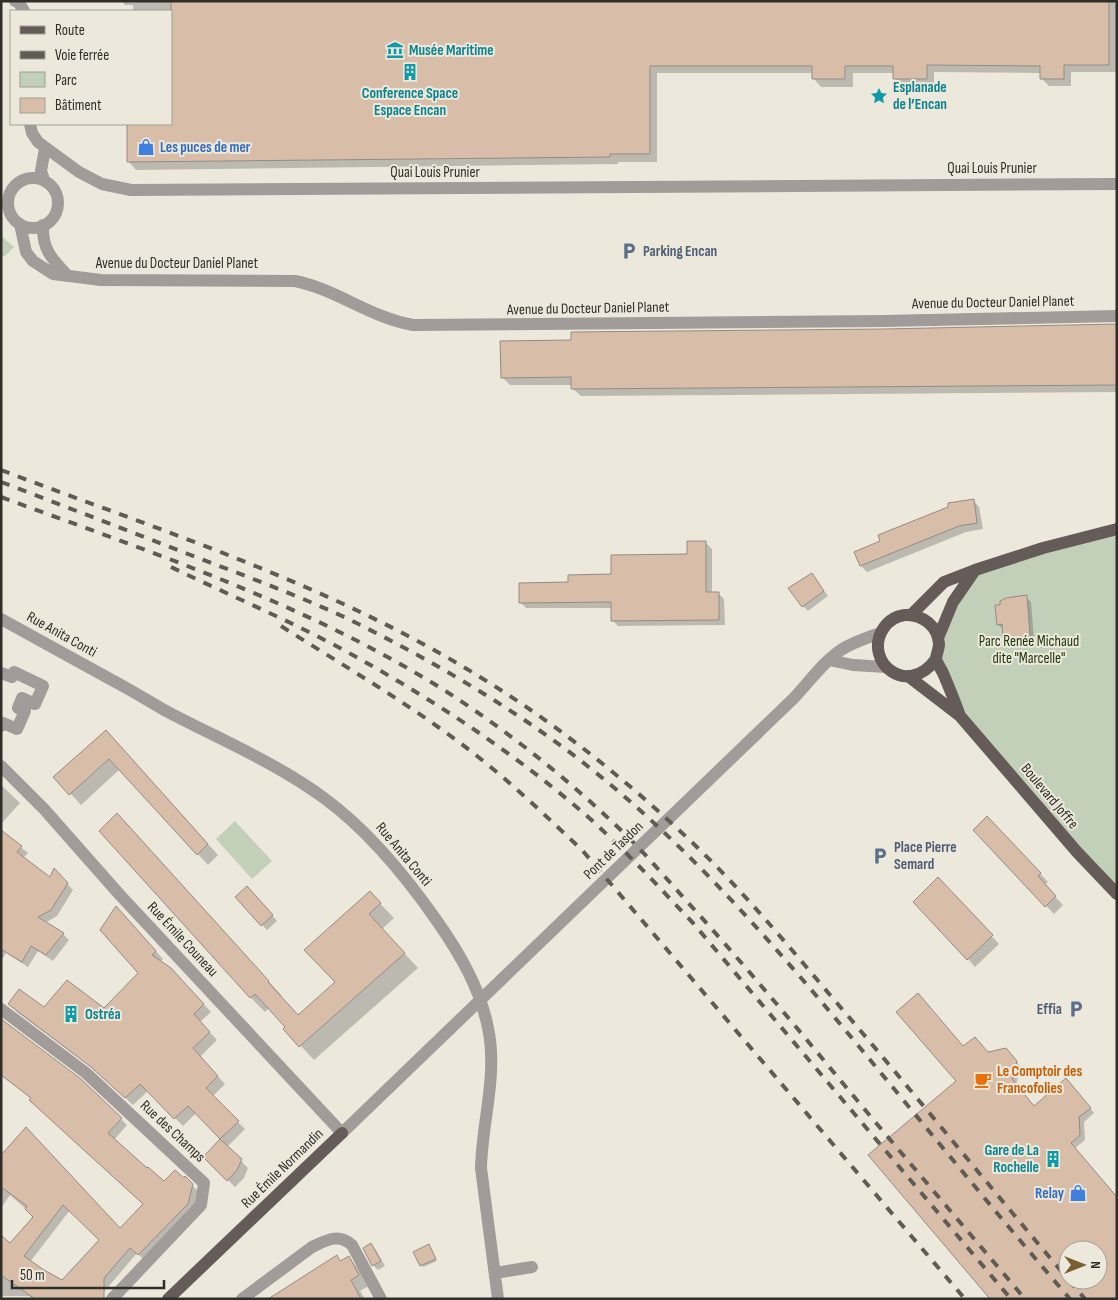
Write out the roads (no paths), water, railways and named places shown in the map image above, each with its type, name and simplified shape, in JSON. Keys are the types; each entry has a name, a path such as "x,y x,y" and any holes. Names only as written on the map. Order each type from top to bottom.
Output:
{"main road":[{"path":"911,615 944,582 1043,548 1117,529"},
{"name":"Boulevard Joffre","path":"960,716 936,659 939,647 938,638 953,602 975,570"},
{"path":"886,667 880,656 878,644 880,633 885,625 893,619 902,615 920,617 934,629 938,638"},
{"path":"908,676 920,674 929,668 936,659"},
{"name":"Boulevard Joffre","path":"886,667 900,675 908,676 960,716 1077,852 1117,894"},
{"name":"Rue Émile Normandin","path":"168,1299 342,1133"}],"street":[{"path":"15,1 19,3 23,10"},
{"name":"Quai Louis Prunier","path":"30,125 32,133 38,142 79,172 102,184 131,190 562,188 867,184 877,184 887,184 896,184 906,184 916,184 926,184 936,184 946,184 956,184 966,184 976,184 986,184 996,184 1006,184 1015,184 1117,184 1107,184 1098,184 1088,184 1078,184 1069,184 1059,184 1049,184 1040,184 1030,184 1021,184 1011,184 1001,184 992,184 934,184 924,184 915,184 905,184 896,184 886,184 876,184 867,184"},
{"path":"44,180 31,178 17,184 11,190 5,208 20,224 28,227 44,225 56,213 58,205 55,190 44,180 41,171 46,148"},
{"name":"Avenue du Docteur Daniel Planet","path":"20,224 26,252 33,261 53,274 101,280 295,280 392,320 422,326 884,321 1117,316"},
{"path":"44,225 43,240 53,260 68,276"},
{"name":"Rue Anita Conti","path":"1,619 164,710 281,770 323,798 356,824 402,873 458,952 475,984 488,1028 492,1064 482,1138 481,1168 498,1299"},
{"path":"828,660 841,650 862,639 880,633"},
{"name":"Boulevard Joffre","path":"828,660 852,665 886,667"},
{"name":"Pont de Tasdon","path":"417,1062 794,698 828,660"},
{"path":"1,673 12,677 14,672 43,686 35,704 22,698 18,708 24,712 17,729 3,722 1,726"},
{"name":"Rue Émile Couneau","path":"1,766 44,810 119,894 342,1133"},
{"name":"Rue des Champs","path":"1,1009 86,1073 204,1183 201,1205 112,1299"},
{"name":"Rue Émile Normandin","path":"342,1133 417,1062"},
{"path":"242,1299 312,1246 338,1238 346,1240 352,1245 381,1299"},
{"path":"495,1273 532,1266"}],"railway":[{"path":"1,470 246,562 366,615 424,644 480,677 567,736 623,780 676,827 740,891 848,1016 1058,1267"},
{"path":"1,482 266,584 342,616 418,655 467,684 516,714 585,764 630,801 672,840 753,924 829,1011 1070,1299"},
{"path":"1,497 173,560 286,607 341,633 395,661 447,692 542,760 629,838 721,939 1025,1299"},
{"path":"171,567 312,634 414,691 522,763 573,804 635,862 693,923 1011,1299"},
{"path":"281,626 381,688 453,738 504,778 582,850 965,1299"},
{"path":"1077,1290 1085,1299"}],"place":[{"name":"Musée Maritime","path":"395,50"},
{"name":"Conference Space Espace Encan","path":"410,72"},
{"name":"Esplanade de l’Encan","path":"879,96"},
{"name":"Les puces de mer","path":"146,147"},
{"name":"Parking Encan","path":"629,251"},
{"name":"Place Pierre Semard","path":"880,856"},
{"name":"Effia","path":"1076,1009"},
{"name":"Ostréa","path":"71,1014"},
{"name":"Le Comptoir des Francofolies","path":"983,1080"},
{"name":"Gare de La Rochelle","path":"1053,1159"},
{"name":"Relay","path":"1078,1193"}],"park label":[{"name":"Parc Renée Michaud dite \"Marcelle\"","path":"1029,650"}]}
